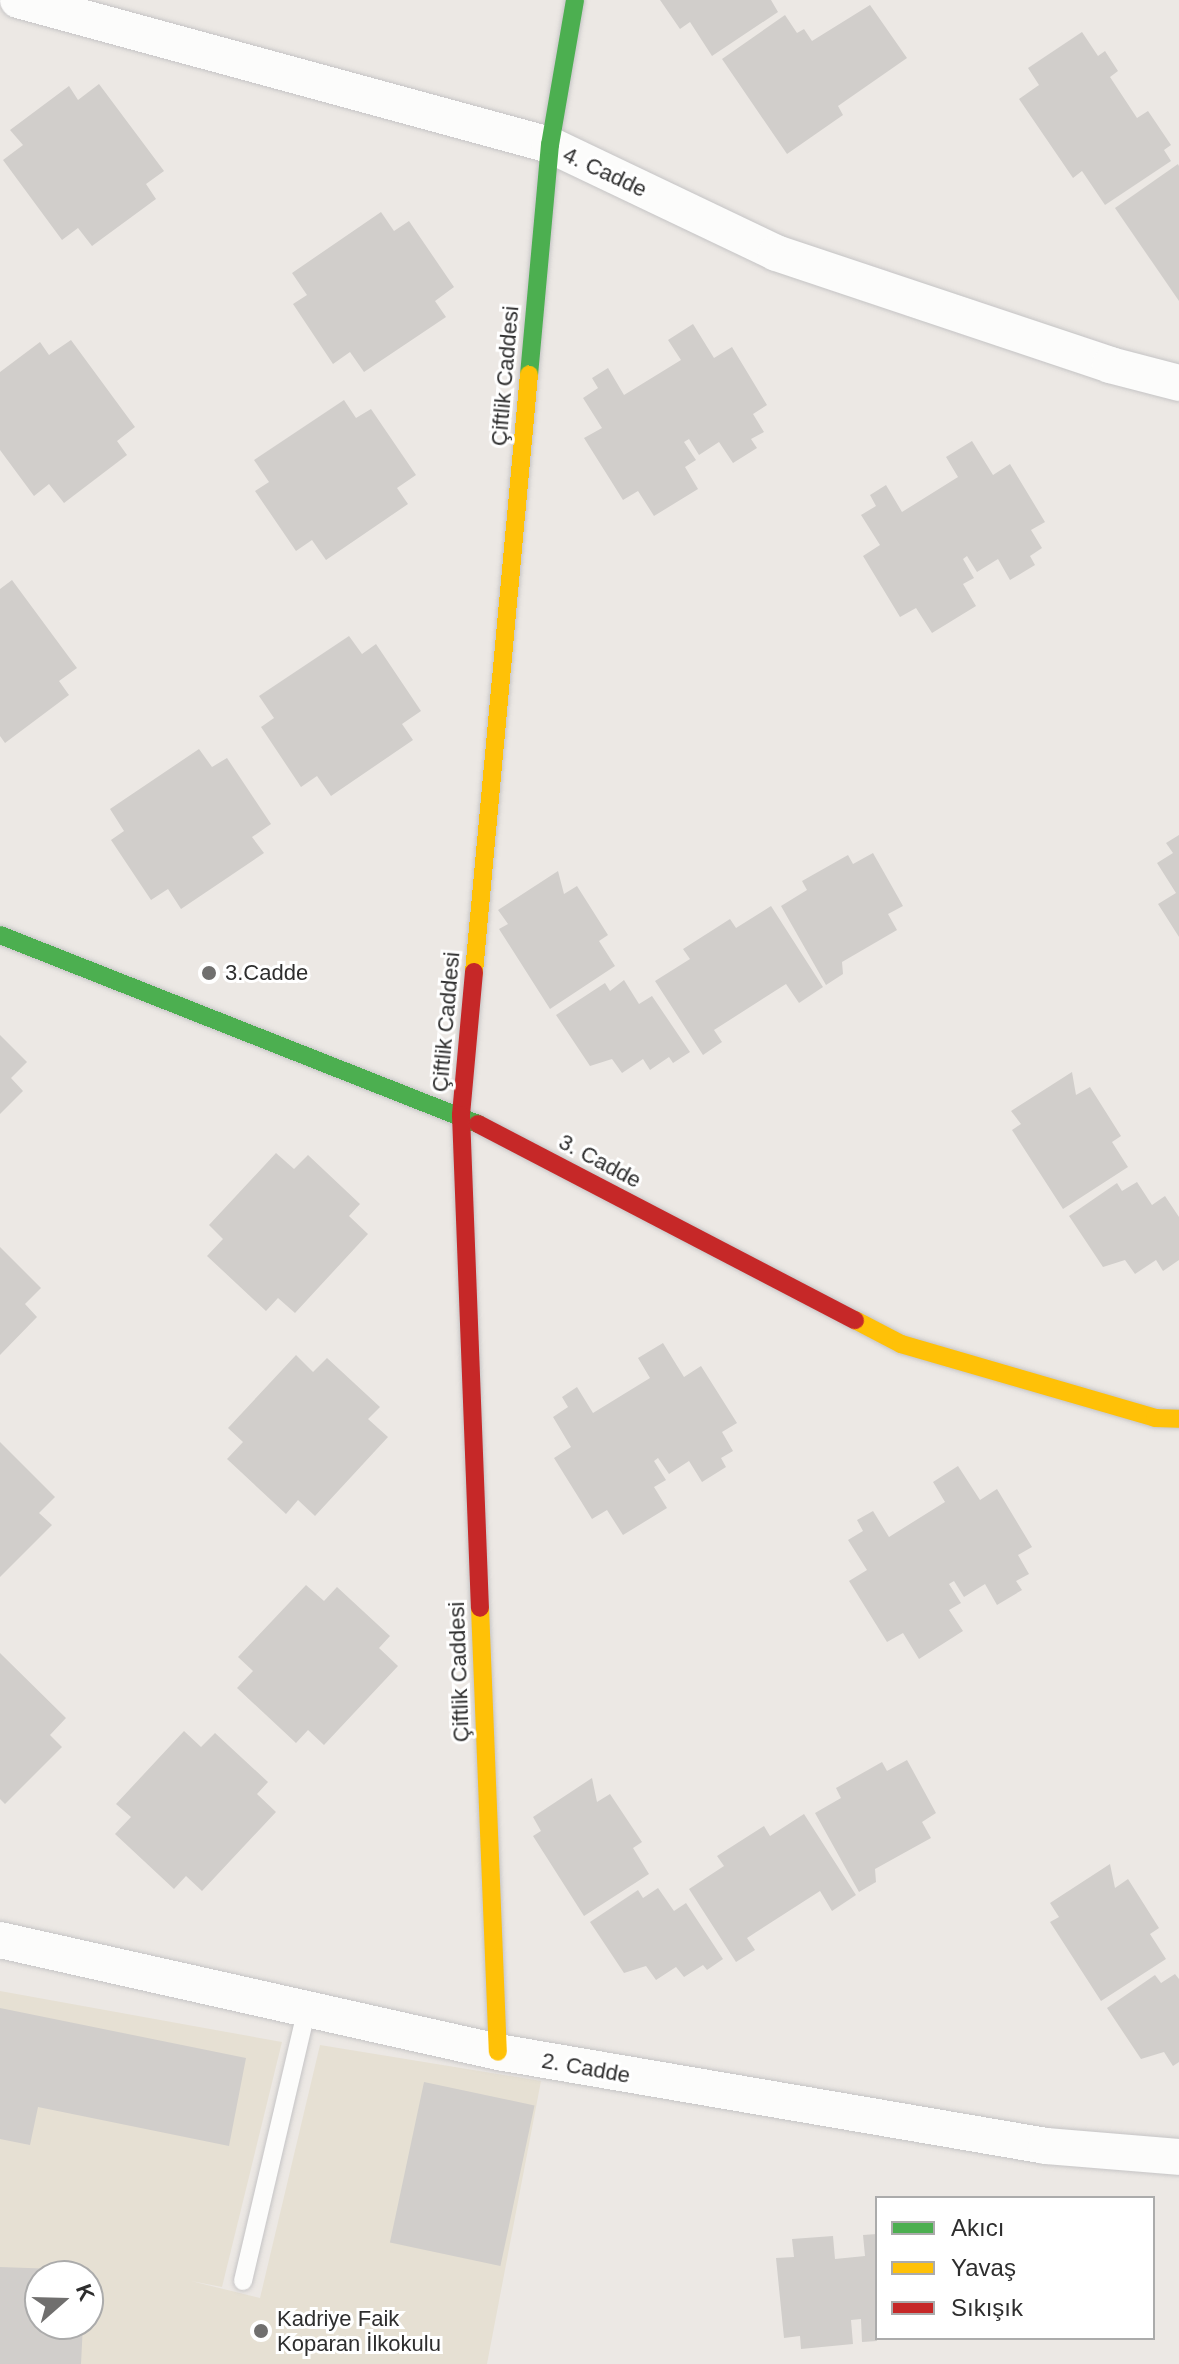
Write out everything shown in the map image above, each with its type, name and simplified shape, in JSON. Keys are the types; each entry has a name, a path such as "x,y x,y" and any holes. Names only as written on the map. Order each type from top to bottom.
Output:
{"street":[{"name":"4. Cadde","path":"18,0 550,145 776,253 1110,365 1179,383"},
{"name":"Çiftlik Caddesi","path":"498,2052 461,1115 550,145 575,0"},
{"name":"3. Cadde","path":"0,935 461,1115 901,1344 1155,1418 1179,1419"},
{"name":"2. Cadde","path":"0,1940 498,2052 1046,2146 1179,2157"}],"lane":[{"path":"243,2281 307,2009"}],"shaded area":[{"path":"0,1991 282,2042 222,2287 191,2281 260,2298 320,2045 541,2081 487,2364 0,2364"}],"building":[{"path":"660,0 771,0 778,12 712,56 690,22 680,29"},
{"path":"870,5 907,58 838,106 843,115 787,154 722,59 785,15 797,33 804,29 812,41"},
{"path":"1082,32 1098,56 1105,51 1118,71 1110,77 1137,118 1148,111 1171,145 1164,150 1171,161 1105,205 1082,171 1073,178 1019,99 1039,85 1028,68"},
{"path":"99,84 164,171 146,184 156,199 92,246 78,228 62,240 3,160 23,145 10,130 69,86 78,100"},
{"path":"1179,166 1179,301 1115,208"},
{"path":"381,212 394,231 409,221 454,287 435,301 446,317 364,372 350,352 333,364 293,304 307,295 292,273"},
{"path":"693,324 714,358 732,347 767,405 753,414 764,432 751,439 757,448 733,463 719,442 699,455 689,439 684,442 696,460 685,467 698,489 654,516 638,491 623,500 584,438 602,428 583,398 598,388 592,378 608,368 624,395 681,360 668,340"},
{"path":"71,340 135,427 117,441 127,455 64,503 49,484 34,496 0,450 0,372 40,342 49,355"},
{"path":"344,400 356,418 371,409 416,475 397,488 408,504 326,560 312,540 296,551 255,491 269,482 254,460"},
{"path":"972,441 993,475 1010,464 1045,522 1031,530 1042,548 1030,556 1035,565 1010,580 998,559 977,572 967,556 963,559 974,578 963,584 976,606 932,633 916,608 900,617 863,556 880,545 861,515 876,506 870,495 886,485 902,512 958,477 946,457"},
{"path":"12,580 77,668 59,681 69,695 5,743 0,736 0,589"},
{"path":"349,636 362,654 376,644 421,711 402,724 413,740 331,796 317,776 301,787 261,727 274,718 259,696"},
{"path":"199,749 212,767 227,758 271,824 252,837 264,853 181,909 168,889 151,900 111,840 124,831 110,809"},
{"path":"1179,835 1179,937 1158,904 1176,893 1157,863 1173,853 1166,843"},
{"path":"873,853 903,906 888,914 897,930 842,962 843,974 826,985 781,906 807,890 802,881 848,855 853,864"},
{"path":"558,871 564,894 577,886 608,935 599,941 615,966 550,1009 499,929 508,924 498,910"},
{"path":"771,906 823,987 799,1003 786,984 714,1030 722,1042 703,1055 655,981 690,959 683,949 730,919 736,928"},
{"path":"624,980 639,1004 652,996 690,1052 673,1063 669,1057 650,1070 643,1059 622,1073 612,1059 590,1066 556,1015 605,983 610,991"},
{"path":"0,1035 27,1062 11,1078 23,1091 0,1114"},
{"path":"1072,1072 1076,1095 1090,1087 1121,1136 1112,1142 1128,1167 1063,1209 1012,1130 1021,1124 1011,1111"},
{"path":"276,1153 294,1169 308,1155 360,1204 349,1216 368,1234 295,1313 278,1298 266,1311 207,1256 223,1239 209,1225"},
{"path":"1137,1182 1152,1205 1165,1196 1179,1217 1179,1260 1163,1271 1156,1260 1135,1274 1125,1260 1103,1267 1069,1216 1117,1183 1122,1191"},
{"path":"0,1247 41,1288 25,1304 37,1317 0,1355"},
{"path":"663,1343 684,1377 701,1366 737,1423 722,1432 733,1451 721,1458 726,1467 702,1482 689,1461 669,1474 658,1458 654,1461 666,1480 654,1487 667,1508 623,1535 607,1510 592,1519 554,1458 571,1447 553,1417 568,1407 562,1397 577,1387 593,1413 650,1378 638,1358"},
{"path":"296,1355 313,1372 327,1358 380,1407 368,1419 388,1437 315,1516 298,1500 286,1514 227,1459 243,1442 228,1428"},
{"path":"0,1442 55,1497 39,1513 52,1525 0,1577"},
{"path":"958,1466 980,1500 997,1489 1032,1547 1018,1555 1029,1574 1016,1581 1022,1590 997,1605 985,1584 964,1597 954,1581 949,1584 961,1603 949,1610 963,1631 919,1659 903,1633 887,1642 849,1581 867,1570 848,1540 863,1531 857,1520 873,1511 889,1537 945,1502 933,1482"},
{"path":"306,1585 324,1601 337,1587 390,1636 379,1648 398,1666 324,1745 308,1730 296,1743 237,1688 253,1671 238,1657"},
{"path":"0,1653 66,1718 50,1735 62,1747 5,1804 0,1799"},
{"path":"184,1731 201,1747 215,1733 268,1782 257,1794 276,1812 202,1891 186,1876 174,1889 115,1834 131,1817 116,1804"},
{"path":"907,1760 936,1813 922,1822 931,1838 875,1869 876,1882 859,1892 815,1813 841,1798 836,1788 882,1762 887,1771"},
{"path":"592,1778 597,1802 610,1794 642,1842 633,1848 649,1874 584,1916 533,1836 541,1831 533,1817"},
{"path":"804,1814 856,1895 832,1911 820,1891 747,1938 755,1950 736,1962 689,1889 724,1866 717,1856 764,1826 770,1836"},
{"path":"1110,1864 1115,1888 1128,1879 1159,1928 1150,1934 1166,1959 1101,2001 1050,1922 1059,1917 1050,1903"},
{"path":"658,1888 674,1911 686,1903 723,1959 707,1970 703,1965 684,1977 676,1967 656,1980 646,1966 624,1973 590,1922 638,1890 643,1898"},
{"path":"1175,1974 1179,1979 1179,2062 1173,2066 1164,2052 1141,2059 1107,2008 1155,1975 1161,1983"},
{"path":"0,2008 246,2058 229,2146 38,2107 30,2145 0,2139"},
{"path":"424,2082 535,2105 500,2266 390,2242"},
{"path":"875,2234 877,2341 862,2342 861,2319 851,2320 853,2344 801,2349 800,2336 784,2338 776,2258 794,2257 792,2239 833,2236 835,2259 865,2256 863,2235"},
{"path":"0,2267 24,2268 24,2340 82,2340 81,2364 0,2364"}],"traffic: fast":[{"path":"529,375 550,145 575,0"},
{"path":"0,935 478,1124"}],"traffic: slow":[{"path":"474,972 529,375"},
{"path":"855,1320 901,1344 1155,1418 1179,1419"},
{"path":"480,1608 498,2052"}],"traffic: jam":[{"path":"474,972 461,1115 480,1608"},
{"path":"478,1124 855,1320"}],"place":[{"name":"3.Cadde","path":"209,973"},
{"name":"Kadriye Faik Koparan İlkokulu","path":"261,2331"}]}
